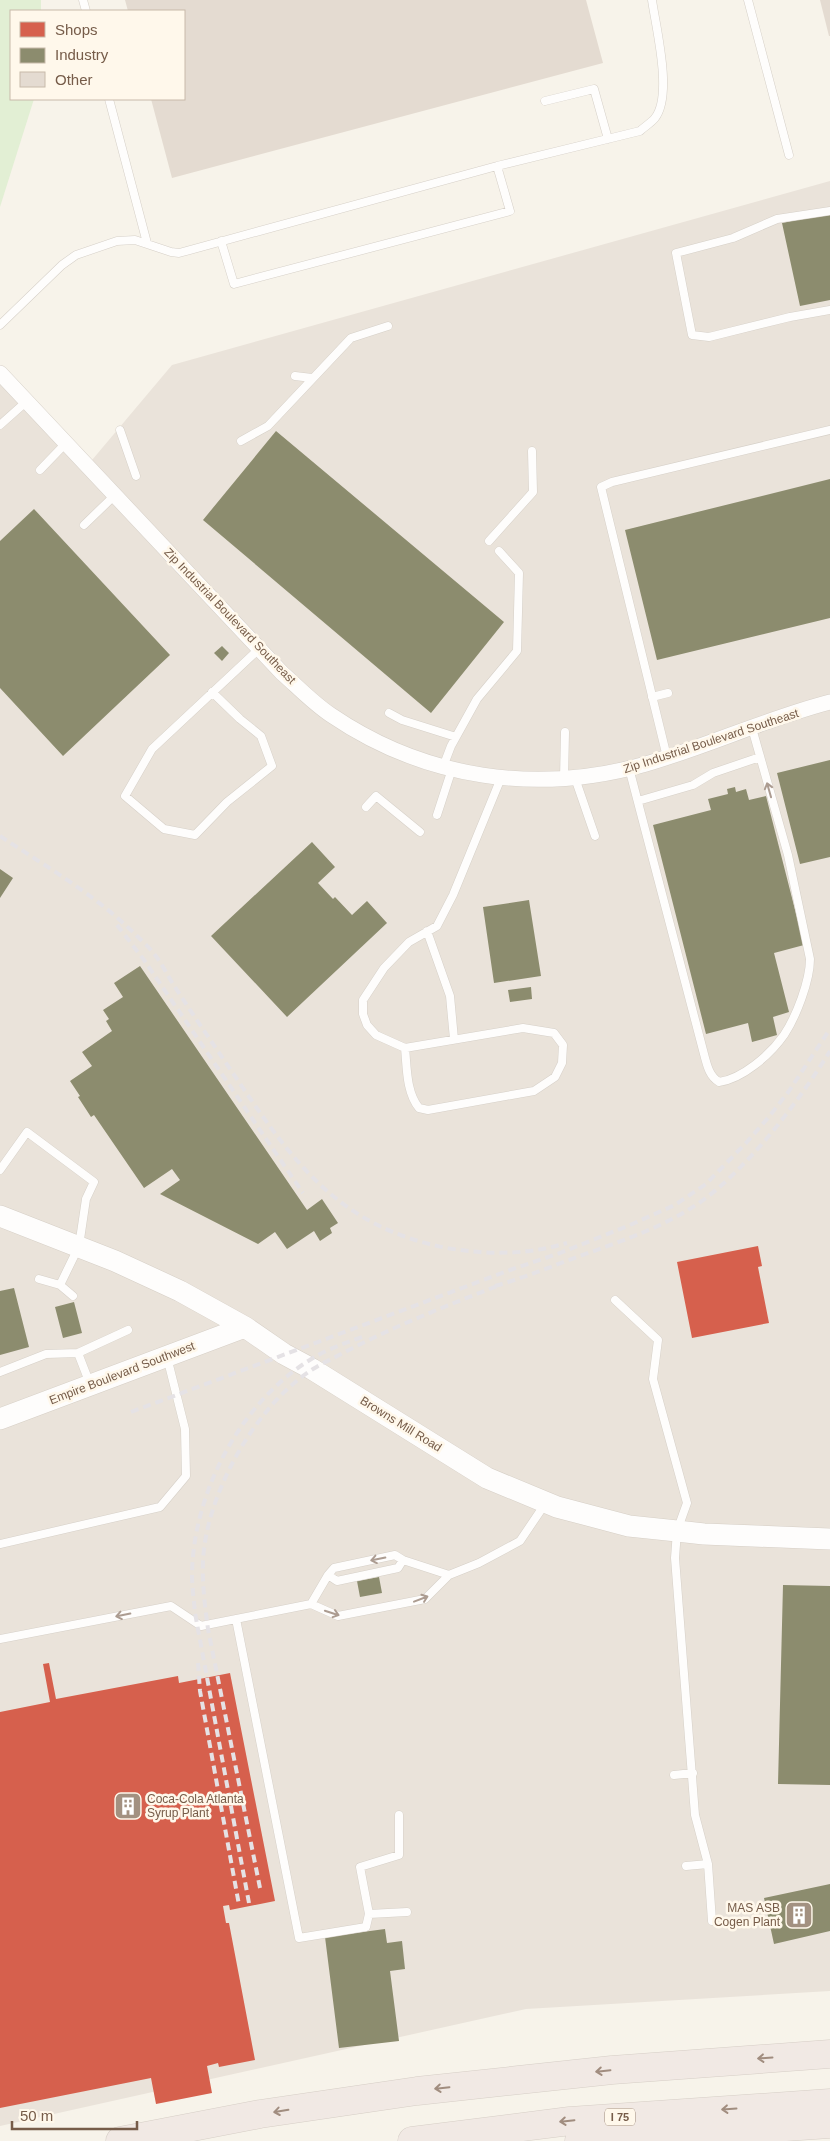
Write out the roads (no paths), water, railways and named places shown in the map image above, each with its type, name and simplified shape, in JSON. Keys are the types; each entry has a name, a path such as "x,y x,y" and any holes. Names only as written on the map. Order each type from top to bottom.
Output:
{"highway":[{"path":"120,2141 260,2114 416,2091 612,2070 825,2054"},
{"name":"I 75","path":"412,2141 570,2121 830,2103"},
{"path":"579,2141 830,2124"}],"street":[{"name":"Zip Industrial Boulevard Southeast","path":"0,372 282,673 330,714 383,745 429,764 501,778 541,781 591,777 667,757 830,702"},
{"name":"Browns Mill Road","path":"0,1216 79,1246 180,1291 245,1327 284,1354 312,1369 487,1478 546,1502 629,1526 704,1534 830,1539"},
{"name":"Empire Boulevard Southwest","path":"0,1419 245,1327"}],"lane":[{"path":"0,325 62,265 76,255 117,241 134,240 179,253 498,166 640,131 655,118 662,100 662,77 652,0"},
{"path":"748,0 789,155"},
{"path":"545,102 594,89 608,139"},
{"path":"109,100 147,243"},
{"path":"221,241 234,284 510,210 498,166"},
{"path":"830,210 777,219 733,238 676,253 692,336 709,337 790,317 830,310"},
{"path":"241,441 268,426 351,338 388,326"},
{"path":"295,376 312,378"},
{"path":"0,425 27,401"},
{"path":"120,430 136,476"},
{"path":"667,757 601,487 612,482 830,430"},
{"path":"40,470 66,443"},
{"path":"489,541 533,492 532,451"},
{"path":"84,525 115,495"},
{"path":"437,815 456,737 477,699 517,651 519,573 499,551"},
{"path":"212,692 261,736 272,766 227,802 195,835 164,829 125,796 152,749 212,692 259,649"},
{"path":"652,697 668,693"},
{"path":"389,713 402,720 456,737"},
{"path":"629,768 704,1054 712,1076 719,1082 732,1079 756,1062 784,1035 794,1016 810,972 810,959 779,822 752,728"},
{"path":"565,732 570,778 595,836"},
{"path":"638,801 693,785 713,773 760,757"},
{"path":"405,1048 413,1101 419,1108 428,1110 534,1091 555,1077 562,1063 563,1046 554,1033 544,1030 523,1028 405,1048 376,1035 363,1014 363,1000 384,968 409,942 437,926 453,896 501,778"},
{"path":"366,807 376,796 420,832"},
{"path":"427,932 450,996 454,1040"},
{"path":"0,1170 27,1132 94,1182 86,1199 79,1246 60,1285"},
{"path":"39,1279 60,1285 73,1296"},
{"path":"615,1300 658,1340 652,1379 687,1503 677,1531 674,1558 694,1773 695,1815 708,1864 712,1921"},
{"path":"0,1372 46,1354 78,1354 128,1330"},
{"path":"78,1354 90,1385"},
{"path":"0,1544 160,1507 186,1476 186,1429 166,1356"},
{"path":"0,1639 171,1606 202,1626 311,1604 338,1616 425,1599 449,1575 479,1563 520,1541 546,1502"},
{"path":"311,1604 334,1568 368,1560 395,1555 404,1560 449,1575"},
{"path":"328,1575 337,1580 345,1579 398,1568 404,1560"},
{"path":"236,1619 299,1938 366,1927 369,1914 360,1867 398,1855 399,1815"},
{"path":"674,1775 694,1773"},
{"path":"686,1866 708,1864"},
{"path":"369,1914 407,1912"}],"railway":[{"path":"0,836 88,895 122,921 149,947 263,1117 305,1169 327,1191 352,1210 379,1226 411,1239 447,1248 507,1253 537,1250 567,1243"},
{"path":"117,925 144,960 303,1193"},
{"path":"131,1412 560,1253 675,1205 706,1184 746,1143 789,1091 830,1029"},
{"path":"495,1286 640,1234 670,1220 699,1203 736,1172 754,1153 804,1091 830,1051"},
{"path":"260,1888 208,1629 204,1595 203,1561 206,1535 213,1508 224,1480 238,1453 272,1405 292,1385 313,1369 404,1324 500,1285"},
{"path":"249,1903 195,1613 192,1575 201,1512 212,1481 226,1451 243,1424 264,1398 287,1376 313,1358 337,1346 362,1337"},
{"path":"198,1663 200,1691 239,1905"}],"place":[{"name":"Coca-Cola Atlanta Syrup Plant","path":"128,1806"},
{"name":"MAS ASB Cogen Plant","path":"799,1915"}]}
